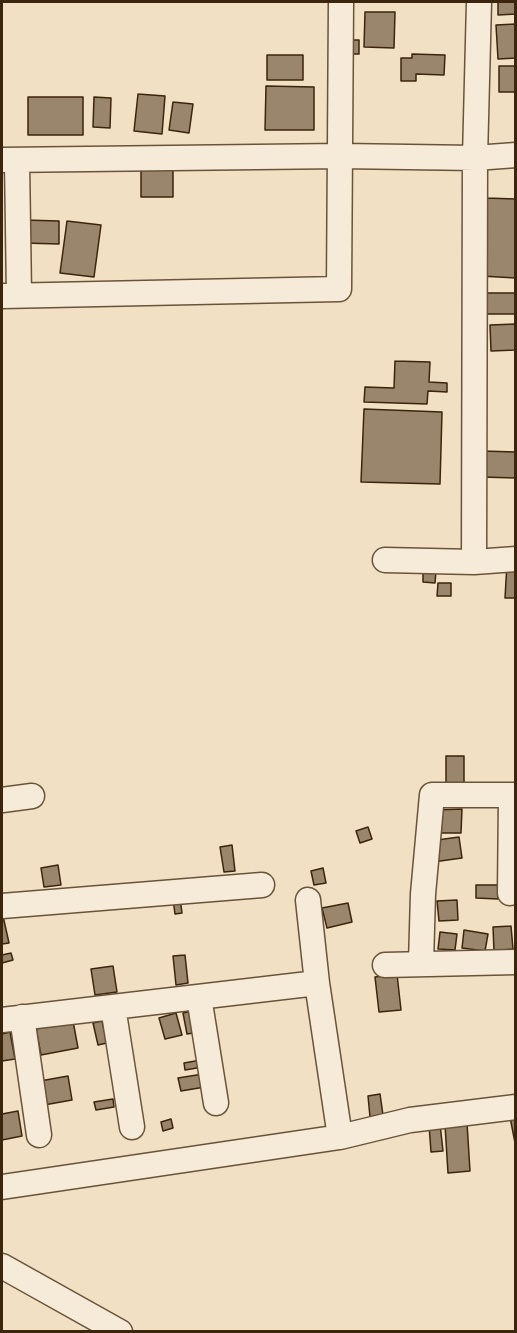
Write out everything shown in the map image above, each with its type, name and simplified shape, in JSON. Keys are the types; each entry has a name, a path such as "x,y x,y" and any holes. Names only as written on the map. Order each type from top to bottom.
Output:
{"street":[{"path":"341,2 341,156 339,289 10,295 9,160 341,156 475,158 516,155"},
{"path":"474,562 475,158 478,2"},
{"path":"385,560 474,562 516,559"},
{"path":"421,963 423,894 432,795 513,795 510,893"},
{"path":"2,800 32,796"},
{"path":"2,906 262,885"},
{"path":"308,900 317,983 340,1137"},
{"path":"386,965 516,962"},
{"path":"39,1135 12,1018 317,983"},
{"path":"200,997 216,1103"},
{"path":"113,1006 132,1127"},
{"path":"2,1187 340,1137 410,1120 516,1107"},
{"path":"2,1266 120,1332"}],"building":[{"path":"498,2 516,2 516,14 498,15"},
{"path":"365,12 395,12 394,48 364,47"},
{"path":"516,24 516,58 498,59 496,25"},
{"path":"346,40 359,40 359,54 345,54"},
{"path":"412,54 445,55 444,75 416,74 416,81 401,81 401,58 412,58"},
{"path":"267,55 303,55 303,80 267,80"},
{"path":"499,66 516,66 516,92 499,92"},
{"path":"266,86 314,87 314,130 265,130"},
{"path":"138,94 165,96 162,134 134,131"},
{"path":"28,97 83,97 83,135 28,135"},
{"path":"94,97 111,98 110,128 93,127"},
{"path":"173,102 193,104 189,133 169,130"},
{"path":"173,165 173,197 141,197 141,166"},
{"path":"486,198 516,199 516,278 481,276"},
{"path":"24,220 59,221 59,244 23,243"},
{"path":"67,221 101,225 94,277 60,273"},
{"path":"487,293 516,293 516,314 487,314"},
{"path":"516,324 516,350 491,351 490,325"},
{"path":"395,361 430,362 429,382 447,383 447,392 428,391 427,404 364,402 365,387 394,388"},
{"path":"364,409 442,412 440,484 361,482"},
{"path":"482,451 516,452 516,478 481,477"},
{"path":"507,563 516,563 516,598 505,598"},
{"path":"423,571 436,571 435,583 423,582"},
{"path":"438,583 451,583 451,596 437,596"},
{"path":"446,756 464,756 464,791 446,791"},
{"path":"462,809 461,833 434,833 436,810"},
{"path":"368,827 372,839 360,843 356,831"},
{"path":"459,837 462,858 433,862 430,841"},
{"path":"232,845 235,871 224,872 220,847"},
{"path":"58,865 61,885 44,887 41,868"},
{"path":"323,868 326,883 314,885 311,871"},
{"path":"476,885 498,885 498,899 476,898"},
{"path":"180,898 182,913 175,914 173,899"},
{"path":"457,900 458,920 439,921 437,901"},
{"path":"348,903 352,922 327,928 322,908"},
{"path":"2,916 9,943 2,944"},
{"path":"511,926 513,949 494,951 493,927"},
{"path":"464,930 488,934 485,951 462,948"},
{"path":"440,932 457,934 455,950 438,949"},
{"path":"11,953 13,960 2,963 2,955"},
{"path":"185,955 188,983 176,985 173,956"},
{"path":"113,966 117,992 95,995 91,969"},
{"path":"397,974 401,1010 379,1012 375,977"},
{"path":"196,1010 200,1032 187,1034 183,1013"},
{"path":"176,1013 182,1035 165,1039 159,1018"},
{"path":"73,1021 78,1048 41,1055 36,1029"},
{"path":"102,1021 107,1043 98,1045 93,1023"},
{"path":"10,1032 15,1059 2,1061 2,1034"},
{"path":"201,1060 203,1067 185,1070 184,1063"},
{"path":"203,1074 205,1087 181,1091 178,1078"},
{"path":"68,1076 72,1100 44,1105 40,1081"},
{"path":"380,1094 383,1115 370,1117 368,1096"},
{"path":"113,1099 114,1107 96,1110 94,1102"},
{"path":"18,1111 22,1136 2,1140 2,1114"},
{"path":"516,1116 516,1148 510,1117"},
{"path":"171,1119 173,1128 163,1131 161,1122"},
{"path":"467,1123 470,1171 448,1173 445,1125"},
{"path":"440,1124 443,1151 431,1152 429,1125"}]}
